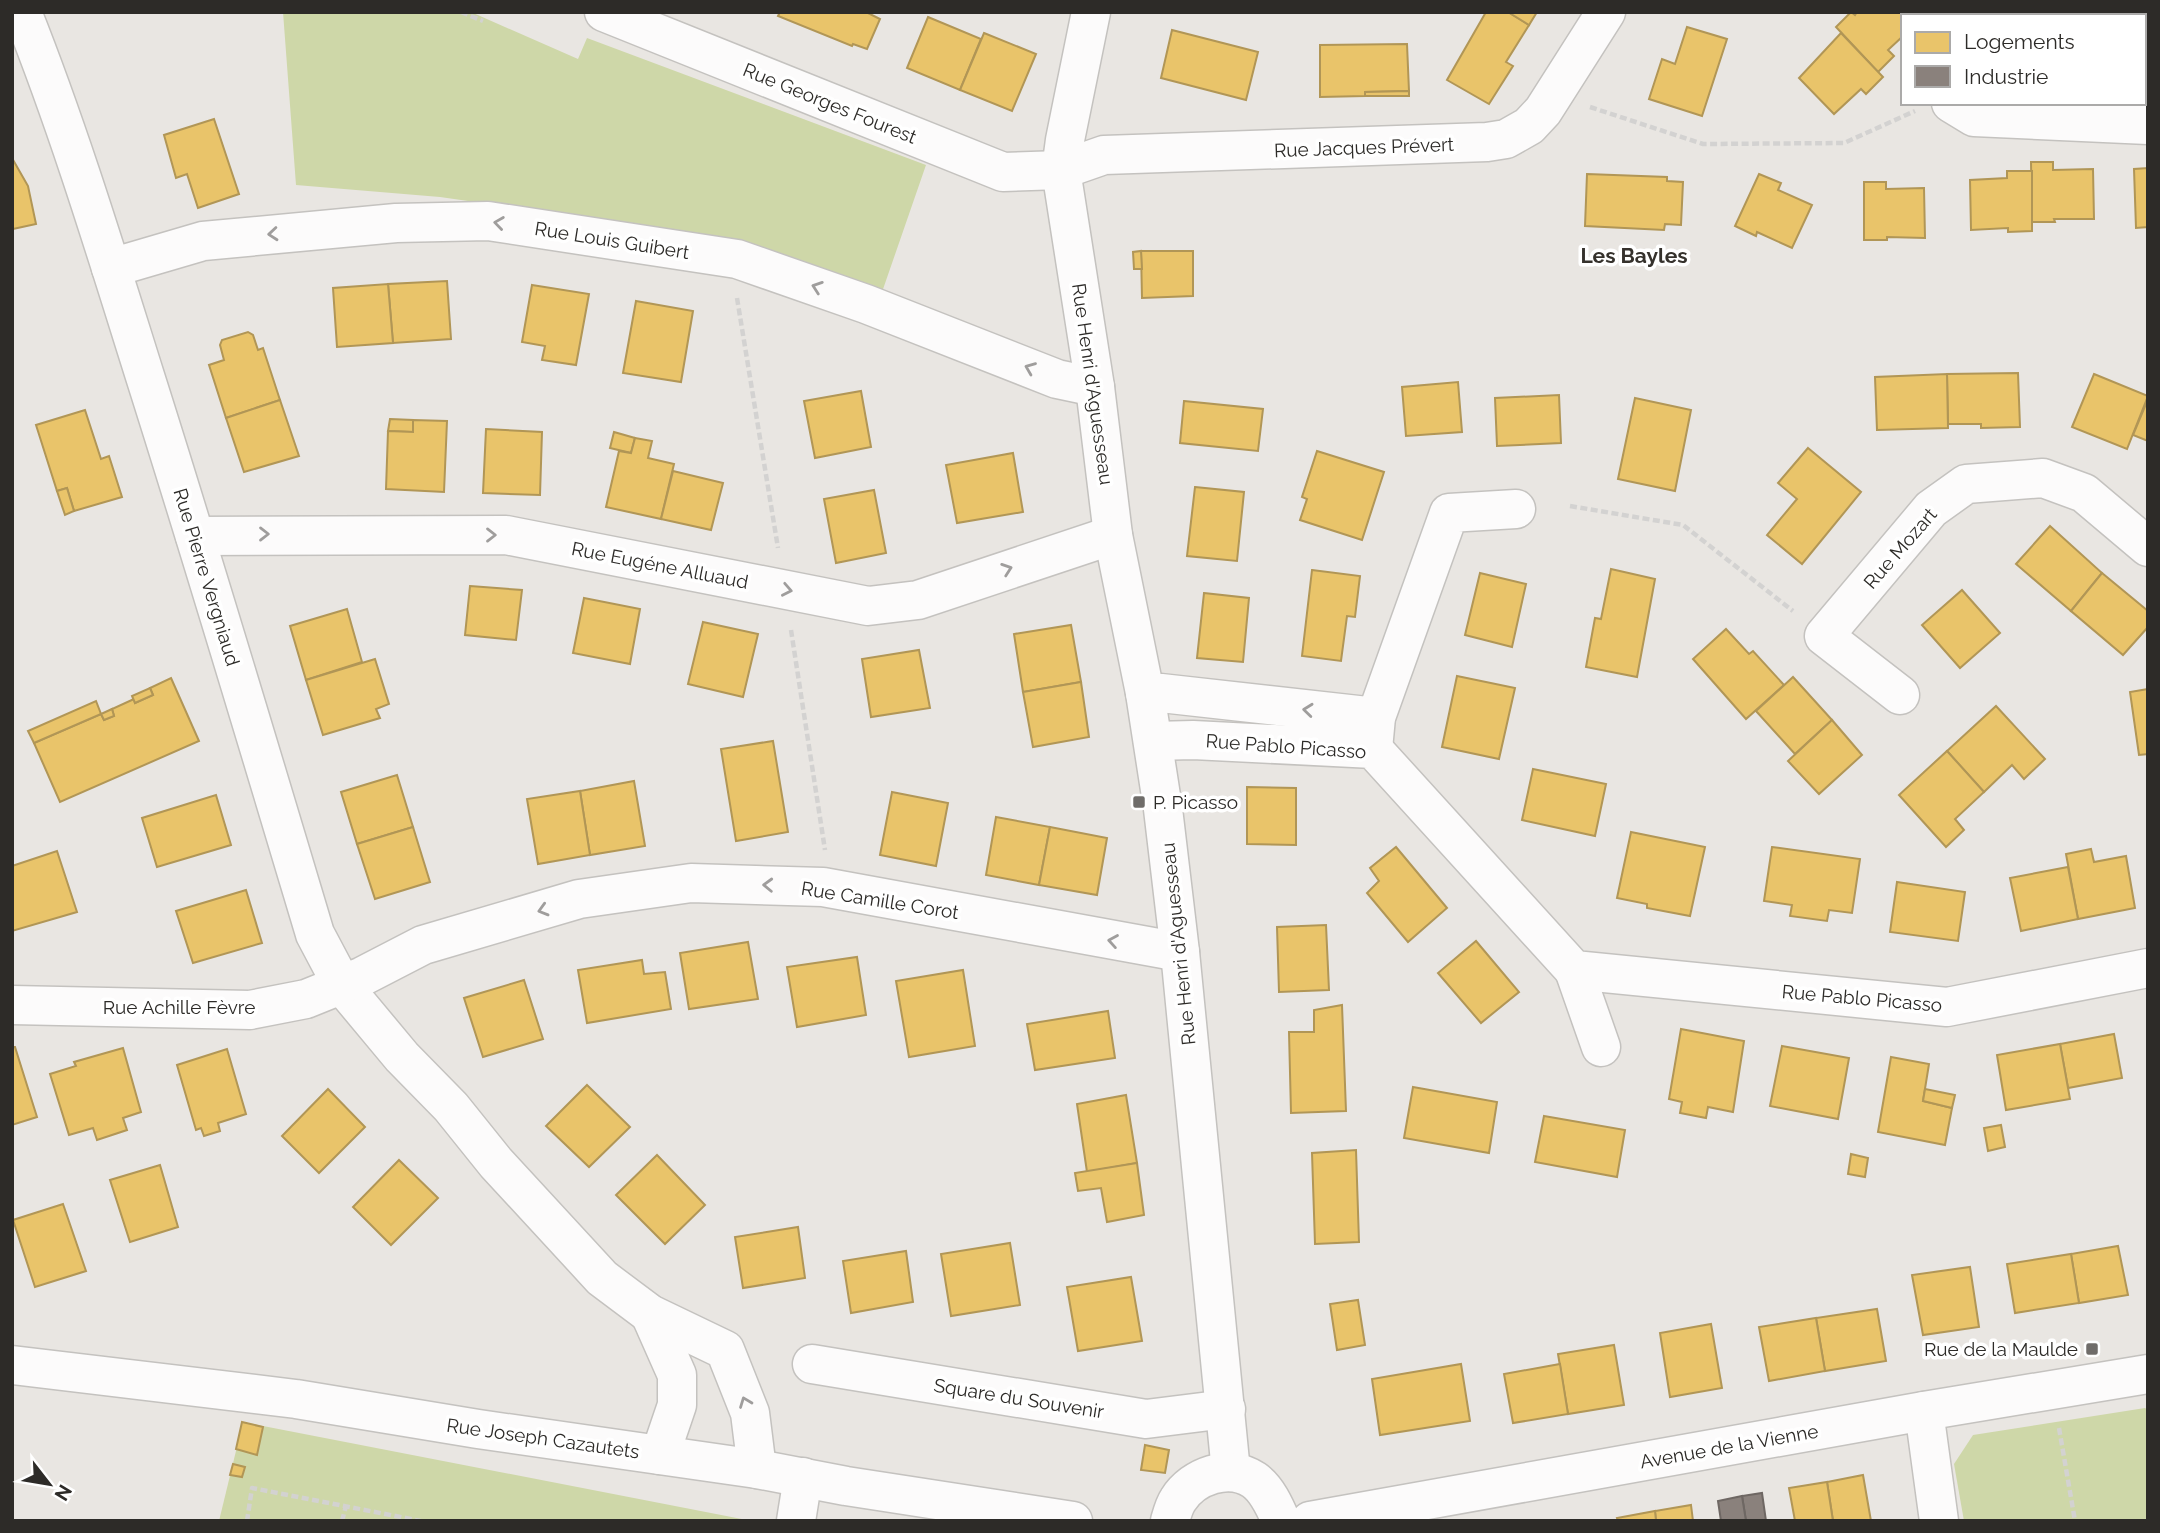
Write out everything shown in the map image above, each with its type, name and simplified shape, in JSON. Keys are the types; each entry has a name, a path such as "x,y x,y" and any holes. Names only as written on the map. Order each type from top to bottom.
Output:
{"street":[{"name":"Rue Pierre Vergniaud","path":"22,12 41,60 111,268 316,934 342,985 402,1057 451,1107 495,1163 601,1278 650,1314"},
{"name":"Rue Georges Fourest","path":"604,12 1003,172 1061,170"},
{"name":"Rue Henri d'Aguesseau","path":"1091,12 1061,170 1095,387 1113,535 1153,741 1180,952 1231,1472"},
{"name":"Rue Jacques Prévert","path":"1061,170 1104,155 1487,142 1506,139 1529,126 1543,111 1606,12"},
{"path":"1935,106 1974,117 2148,125"},
{"name":"Rue Louis Guibert","path":"111,268 202,241 396,223 488,221 737,259 888,312 1057,379 1095,387"},
{"name":"Rue Mozart","path":"1824,636 1931,509 1966,484 2043,478 2084,493 2148,547"},
{"path":"1375,733 1449,513 1516,509"},
{"name":"Rue Eugéne Alluaud","path":"195,536 506,535 868,606 918,600 1113,535"},
{"path":"1824,636 1900,695"},
{"name":"Rue Pablo Picasso","path":"1145,693 1161,693 1375,733 1574,970 1601,1047"},
{"name":"Rue Pablo Picasso","path":"1153,741 1375,733"},
{"name":"Rue Camille Corot","path":"342,985 423,945 579,899 691,883 823,887 1180,952"},
{"name":"Rue Pablo Picasso","path":"1574,970 1947,1007 2148,968"},
{"name":"Rue Achille Fèvre","path":"12,1004 250,1010 306,999 342,985"},
{"path":"650,1314 677,1375 677,1405 660,1455"},
{"path":"650,1314 724,1350 750,1413 757,1469"},
{"name":"Square du Souvenir","path":"812,1364 1146,1419 1226,1409"},
{"name":"Rue Joseph Cazautets","path":"12,1365 296,1399 478,1429 757,1469 1073,1521"},
{"name":"Avenue de la Vienne","path":"1310,1521 1924,1411 2148,1374"},
{"path":"1924,1411 1939,1521"},
{"path":"1170,1521 1178,1501 1188,1488 1205,1476 1231,1472 1254,1480 1273,1502 1281,1521"},
{"path":"796,1521 803,1477"}],"path":[{"path":"461,12 483,21"},
{"path":"1586,106 1703,144 1844,143 1935,106"},
{"path":"737,290 737,309 779,556"},
{"path":"1570,506 1683,525 1824,636"},
{"path":"790,618 827,861"},
{"path":"2052,1389 2075,1521"},
{"path":"247,1521 252,1488 421,1521"},
{"path":"342,1521 346,1506"}],"green space":[{"path":"283,12 471,12 578,59 587,38 926,165 881,295 689,233 440,197 296,185"},
{"path":"2145,1408 2148,1410 2148,1521 1964,1521 1954,1464 1973,1435"},
{"path":"243,1422 752,1521 219,1521"}],"building: Logements":[{"path":"780,12 866,12 880,19 867,49 853,44 852,46 778,16"},
{"path":"1486,12 1508,12 1529,25 1506,62 1513,66 1489,104 1447,80"},
{"path":"1508,12 1537,12 1529,25"},
{"path":"1851,12 1855,15 1857,12 1906,14 1901,14 1901,38 1888,50 1894,56 1878,72 1836,27"},
{"path":"928,17 981,39 960,90 907,68"},
{"path":"1687,27 1727,39 1702,116 1649,99 1662,59 1675,64"},
{"path":"1172,30 1258,52 1246,100 1161,78"},
{"path":"984,33 1036,54 1012,111 960,90"},
{"path":"1841,33 1883,77 1866,94 1861,89 1834,114 1799,78"},
{"path":"1407,44 1409,91 1320,97 1320,45"},
{"path":"1409,91 1409,96 1365,96 1365,92"},
{"path":"214,119 239,194 198,208 187,174 176,178 164,135"},
{"path":"12,158 28,186 36,224 13,229"},
{"path":"2031,162 2053,162 2053,170 2093,169 2094,219 2032,222"},
{"path":"2148,168 2148,227 2136,228 2134,169"},
{"path":"2007,171 2032,171 2032,231 2008,232 2008,228 1971,230 1970,180 2007,178"},
{"path":"1587,174 1667,177 1667,181 1683,182 1681,225 1665,224 1664,230 1585,226"},
{"path":"1759,174 1781,183 1778,190 1812,205 1792,248 1757,232 1756,236 1735,226"},
{"path":"1864,182 1886,182 1886,189 1924,188 1925,238 1887,237 1887,240 1864,240"},
{"path":"1141,251 1193,251 1193,296 1142,298"},
{"path":"1141,251 1142,269 1134,269 1133,252"},
{"path":"447,281 451,339 393,343 388,284"},
{"path":"388,284 393,343 337,347 333,288"},
{"path":"532,285 589,294 576,365 542,360 545,346 522,342"},
{"path":"636,301 693,311 681,382 623,373"},
{"path":"248,332 253,335 258,350 263,348 280,400 226,418 209,365 224,360 220,345 222,340"},
{"path":"2018,373 2020,427 1981,428 1981,424 1948,424 1947,374"},
{"path":"1947,374 1948,428 1877,430 1875,377"},
{"path":"2094,374 2148,396 2127,449 2072,427"},
{"path":"1458,382 1462,432 1406,436 1402,387"},
{"path":"861,391 871,447 815,458 804,401"},
{"path":"1559,395 1561,443 1497,446 1495,398"},
{"path":"1635,398 1691,410 1675,491 1618,479"},
{"path":"2148,399 2148,441 2133,435"},
{"path":"280,400 299,456 244,472 226,418"},
{"path":"1184,401 1263,409 1258,451 1180,443"},
{"path":"85,410 101,459 109,456 122,497 74,511 67,488 57,491 36,425"},
{"path":"390,419 413,420 413,432 388,431"},
{"path":"413,420 447,421 444,492 386,489 388,431 413,432"},
{"path":"486,429 542,432 540,495 483,493"},
{"path":"614,432 635,438 631,453 610,448"},
{"path":"635,438 652,441 648,458 674,464 661,519 606,507 619,451 631,453"},
{"path":"1808,448 1861,492 1802,564 1767,535 1797,499 1778,483"},
{"path":"1317,451 1384,472 1362,540 1300,520 1307,499 1302,497"},
{"path":"1013,453 1023,512 957,523 946,465"},
{"path":"673,471 723,483 711,530 661,519"},
{"path":"1195,487 1244,492 1237,561 1187,556"},
{"path":"67,488 74,511 65,515 57,491"},
{"path":"874,490 886,553 836,563 824,499"},
{"path":"2050,526 2102,573 2071,611 2016,564"},
{"path":"1611,569 1655,579 1637,677 1586,667 1595,618 1601,619"},
{"path":"1312,570 1360,576 1355,617 1347,616 1341,661 1302,656"},
{"path":"1480,573 1526,584 1512,647 1465,635"},
{"path":"2102,573 2148,611 2148,627 2123,655 2071,611"},
{"path":"470,586 522,590 516,640 465,635"},
{"path":"1962,590 2000,633 1960,668 1922,625"},
{"path":"1204,593 1249,598 1243,662 1197,658"},
{"path":"584,598 640,609 630,664 573,653"},
{"path":"347,609 362,662 306,680 290,626"},
{"path":"703,622 758,634 743,697 688,684"},
{"path":"1071,625 1081,682 1023,692 1014,634"},
{"path":"1726,629 1749,654 1753,651 1784,685 1746,719 1693,659"},
{"path":"919,650 930,708 871,717 862,659"},
{"path":"375,659 389,704 376,709 380,718 323,735 306,680"},
{"path":"1457,676 1515,688 1499,759 1442,747"},
{"path":"1793,677 1832,720 1795,754 1756,711"},
{"path":"171,678 199,741 60,802 34,743 101,714 104,720 114,716 112,709 134,699 135,703 153,695 150,688"},
{"path":"1081,682 1089,737 1033,747 1023,692"},
{"path":"150,688 153,695 135,703 132,696"},
{"path":"2148,689 2148,754 2139,755 2130,692"},
{"path":"96,701 101,714 34,743 28,731"},
{"path":"1996,706 2045,759 2024,779 2012,765 1984,792 1947,751"},
{"path":"112,709 114,716 104,720 101,714"},
{"path":"1832,720 1862,755 1819,794 1788,761"},
{"path":"773,741 788,832 736,841 721,749"},
{"path":"1947,751 1984,792 1955,819 1964,830 1946,847 1899,795"},
{"path":"1533,769 1606,784 1595,836 1522,820"},
{"path":"397,775 413,827 357,844 341,792"},
{"path":"634,781 645,846 590,855 580,791"},
{"path":"1247,787 1296,788 1296,845 1247,844"},
{"path":"580,791 590,855 538,864 527,799"},
{"path":"892,792 948,803 936,866 880,855"},
{"path":"216,795 231,845 157,867 142,818"},
{"path":"996,817 1050,827 1039,885 986,875"},
{"path":"413,827 430,882 375,899 357,844"},
{"path":"1050,827 1107,838 1097,895 1039,885"},
{"path":"1631,832 1705,847 1690,916 1647,908 1647,904 1617,898"},
{"path":"1396,847 1447,908 1408,942 1367,893 1379,881 1370,868"},
{"path":"1772,847 1860,859 1852,913 1829,910 1827,921 1790,916 1792,905 1764,901"},
{"path":"2091,849 2094,862 2126,856 2135,908 2078,919 2066,854"},
{"path":"57,851 77,912 12,931 12,866"},
{"path":"2068,867 2078,919 2021,931 2010,878"},
{"path":"1897,882 1965,892 1958,941 1890,932"},
{"path":"246,890 262,943 193,963 176,911"},
{"path":"1326,925 1329,990 1279,992 1277,927"},
{"path":"1476,941 1519,992 1481,1023 1438,973"},
{"path":"748,942 758,999 689,1009 680,953"},
{"path":"857,957 866,1015 797,1027 787,967"},
{"path":"642,960 644,974 665,972 671,1009 587,1023 578,970"},
{"path":"963,970 975,1046 909,1057 896,981"},
{"path":"524,980 543,1039 483,1057 464,998"},
{"path":"1342,1005 1346,1111 1291,1113 1289,1032 1314,1032 1314,1010"},
{"path":"1108,1011 1115,1058 1035,1070 1027,1024"},
{"path":"1681,1029 1744,1041 1733,1112 1708,1107 1706,1118 1680,1113 1682,1102 1669,1099"},
{"path":"2114,1034 2122,1078 2068,1088 2060,1044"},
{"path":"2060,1044 2070,1099 2006,1110 1997,1055"},
{"path":"1782,1046 1849,1058 1838,1119 1770,1106"},
{"path":"12,1047 15,1047 37,1117 12,1125"},
{"path":"123,1048 141,1112 123,1118 127,1130 97,1140 93,1128 69,1135 50,1074 76,1066 74,1062"},
{"path":"227,1049 246,1114 218,1123 220,1131 204,1136 201,1128 196,1130 177,1065"},
{"path":"1891,1057 1929,1064 1923,1101 1952,1108 1945,1145 1878,1132"},
{"path":"587,1085 630,1127 589,1167 546,1126"},
{"path":"1413,1087 1497,1102 1489,1153 1404,1138"},
{"path":"328,1089 365,1127 319,1173 282,1136"},
{"path":"1925,1089 1955,1095 1952,1108 1923,1101"},
{"path":"1126,1095 1137,1163 1087,1172 1077,1104"},
{"path":"1544,1116 1625,1130 1617,1177 1535,1162"},
{"path":"2001,1125 2005,1147 1988,1151 1984,1128"},
{"path":"1356,1150 1359,1242 1315,1244 1312,1153"},
{"path":"1851,1154 1868,1158 1865,1177 1848,1174"},
{"path":"657,1155 705,1205 665,1244 616,1195"},
{"path":"399,1160 438,1198 391,1245 353,1207"},
{"path":"1137,1163 1144,1215 1107,1222 1101,1188 1078,1191 1075,1173"},
{"path":"160,1165 178,1227 130,1242 110,1180"},
{"path":"63,1204 86,1271 35,1287 13,1220"},
{"path":"798,1227 805,1278 743,1288 735,1237"},
{"path":"1010,1243 1020,1305 951,1316 941,1254"},
{"path":"2118,1246 2128,1295 2079,1303 2071,1254"},
{"path":"906,1251 913,1302 851,1313 843,1261"},
{"path":"2071,1254 2079,1303 2015,1313 2007,1264"},
{"path":"1970,1267 1979,1327 1923,1335 1912,1275"},
{"path":"1131,1277 1142,1341 1078,1351 1067,1287"},
{"path":"1358,1300 1365,1345 1337,1350 1330,1304"},
{"path":"1877,1309 1886,1361 1825,1371 1816,1318"},
{"path":"1816,1318 1825,1371 1769,1381 1759,1327"},
{"path":"1711,1324 1722,1388 1670,1397 1660,1333"},
{"path":"1614,1345 1624,1405 1568,1414 1558,1354"},
{"path":"1461,1364 1470,1421 1380,1435 1372,1379"},
{"path":"1560,1364 1568,1414 1513,1423 1504,1374"},
{"path":"242,1422 263,1427 257,1455 236,1449"},
{"path":"1145,1445 1169,1450 1165,1473 1141,1470"},
{"path":"233,1464 245,1467 242,1477 230,1475"},
{"path":"1863,1475 1871,1521 1833,1521 1827,1482"},
{"path":"1827,1482 1833,1521 1795,1521 1789,1488"},
{"path":"1691,1505 1693,1521 1656,1521 1655,1511"},
{"path":"1655,1511 1656,1521 1618,1521 1617,1518"}],"building: Industrie":[{"path":"1762,1493 1766,1521 1746,1521 1742,1496"},
{"path":"1742,1496 1746,1521 1721,1521 1718,1501"}],"place":[{"name":"P. Picasso","path":"1139,802"},
{"name":"Rue de la Maulde","path":"2092,1349"}],"district":[{"name":"Les Bayles","path":"1634,256"}]}
